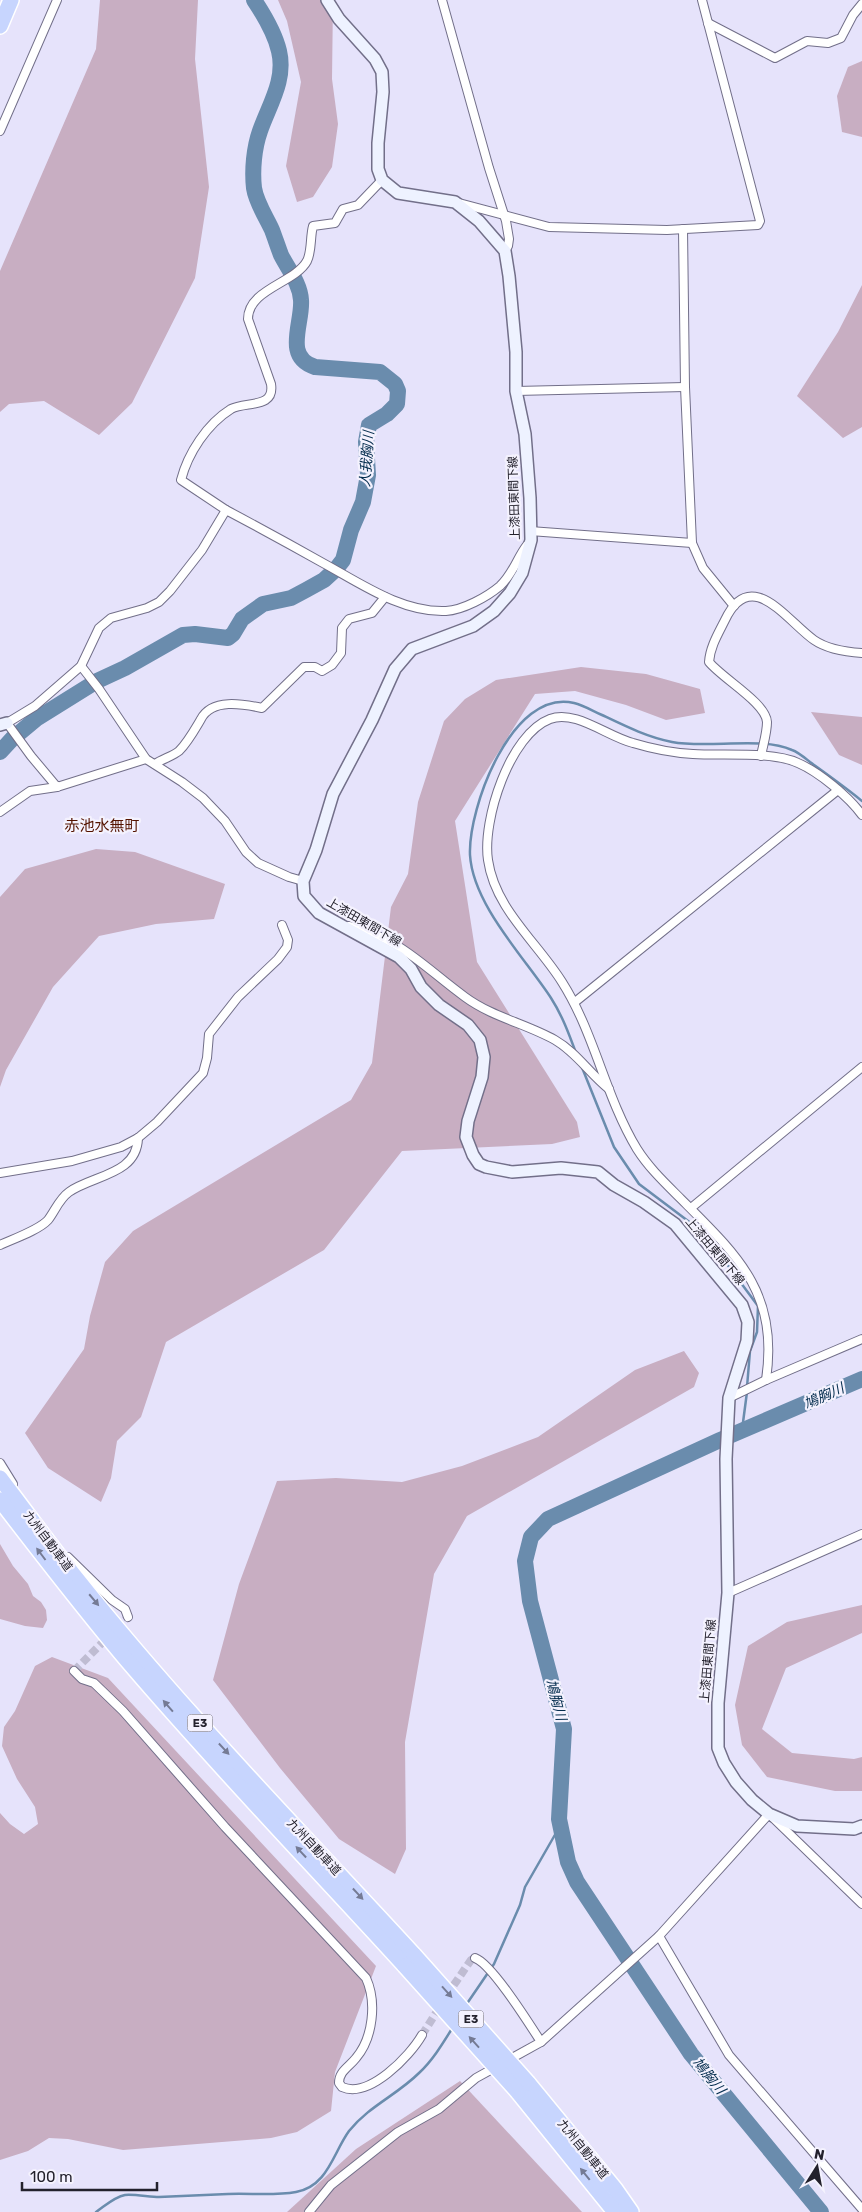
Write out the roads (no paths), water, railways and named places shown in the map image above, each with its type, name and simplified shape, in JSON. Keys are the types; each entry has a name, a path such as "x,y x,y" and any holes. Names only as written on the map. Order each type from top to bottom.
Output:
{"highway":[{"path":"0,26 11,0"},
{"name":"九州自動車道","path":"0,1478 75,1578 142,1657 409,1960 615,2189 631,2212"},
{"name":"九州自動車道","path":"0,1500 65,1586 210,1754 409,1960"},
{"name":"九州自動車道","path":"523,2087 615,2212"}],"main road":[{"path":"327,0 339,19 376,59 382,72 383,92 378,142 378,169 382,180"},
{"name":"上漆田東間下線","path":"382,180 398,193 455,202 479,221 504,251 510,276 516,352 516,391 525,434 531,535 522,574 510,594 494,611 473,626 412,649 395,669 372,720 333,794 316,850 303,881 304,896 319,913 399,957 411,969 421,987 439,1005 468,1025 480,1040 484,1057 482,1076 468,1121 466,1137 472,1154 480,1164 486,1168 512,1172 561,1168 598,1172 614,1186 644,1202 675,1224 742,1304 748,1322 747,1341 729,1398 726,1459 728,1593 718,1703 718,1748 724,1763 736,1782 752,1800 769,1814 797,1826 854,1829 862,1826"}],"street":[{"path":"0,131 57,0"},
{"path":"442,0 502,213 506,221 509,239 508,246 504,251"},
{"path":"455,202 549,227 683,229 758,225 760,221 702,0"},
{"path":"708,23 775,58 807,41 828,43 841,38 853,15 862,4"},
{"path":"382,180 358,205 343,209 335,223 313,226 309,254 305,264 256,299 250,309 248,319 268,372 272,390 267,401 232,409 215,421 186,464 181,480 226,510 385,597 428,610 447,611 467,605 500,586 512,573 519,555 531,535 692,543"},
{"path":"683,229 685,387 692,543 703,568 734,606"},
{"path":"516,391 685,387"},
{"path":"58,787 4,724 35,706 68,680 81,666 99,628 111,618 147,608 158,602 170,591 202,550 226,510"},
{"path":"761,756 766,730 765,712 758,704 718,674 709,662 710,652 727,616 734,606 744,598 756,596 768,600 815,641 841,650 862,654"},
{"path":"155,764 178,752 197,727 202,717 210,709 240,703 262,708 304,667 315,667 322,671 332,665 341,652 342,628 349,619 372,613 385,597"},
{"path":"81,666 99,688 146,759 203,798 225,821 246,852 258,862 288,878 303,881"},
{"path":"766,1380 770,1357 766,1318 760,1295 750,1276 736,1257 650,1168 638,1150 625,1127 609,1089 576,1002 554,969 504,904 493,880 488,858 488,834 494,799 501,781 526,737 538,726 560,716 583,721 630,743 669,751 761,756 795,761 838,790 862,815"},
{"path":"0,812 30,791 58,787 146,759"},
{"path":"576,1002 838,790"},
{"path":"337,923 366,930 391,942 427,965 467,998 558,1042 609,1089"},
{"path":"0,1173 72,1160 120,1147 138,1138 157,1122 202,1073 207,1058 209,1034 238,997 278,959 287,947 288,940 282,925"},
{"path":"690,1208 862,1067"},
{"path":"0,1245 43,1224 67,1193 74,1188 125,1166 134,1156 138,1138"},
{"path":"729,1398 862,1339"},
{"path":"0,1463 58,1547 106,1594 125,1609 128,1617"},
{"path":"728,1593 862,1534"},
{"path":"74,1671 82,1679 94,1682 123,1711 225,1827 366,1978 369,1985 372,2012 364,2045 356,2058 341,2073 339,2084 342,2087 353,2089 371,2083 398,2065 414,2048 422,2035"},
{"path":"309,2212 331,2185 398,2132 439,2109 476,2078 541,2042 659,1936 769,1814 862,1904"},
{"path":"659,1936 728,2055 862,2209"},
{"path":"475,1958 484,1963 541,2042"}],"waterway":[{"name":"人我胸川","path":"0,752 36,719 97,681 125,668 183,635 195,634 228,638 233,634 242,619 263,604 291,598 324,580 343,560 351,530 363,502 368,475 366,442 369,425 387,414 397,404 398,391 395,384 380,372 315,367 305,362 300,356 297,347 301,309 300,294 257,199 253,181 256,145 276,92 281,62 272,31 254,0"},
{"path":"576,1053 555,1004 490,912 473,874 470,855 471,834 486,782 498,756 513,732 531,714 552,703 574,703 636,731 672,742 686,744 749,743 779,746 799,754 862,801"},
{"path":"581,1065 614,1147 639,1184 704,1233 758,1306 757,1332 750,1351 747,1387"},
{"name":"鳩胸川","path":"821,2212 691,2054 577,1882 568,1862 559,1819 564,1729 530,1601 525,1561 531,1537 548,1519 720,1440 862,1379"},
{"path":"742,1430 747,1392"},
{"path":"466,2005 494,1964 520,1905 525,1887 560,1826"},
{"path":"96,2212 113,2200 125,2195 159,2197 279,2194 307,2189 323,2176 343,2140 357,2122 419,2073 442,2045 453,2027"}],"tunnel":[{"path":"74,1671 128,1617"},
{"path":"447,1995 471,1960 475,1958"},
{"path":"422,2035 441,2005"}],"district":[{"name":"赤池水無町","path":"102,826"}]}
